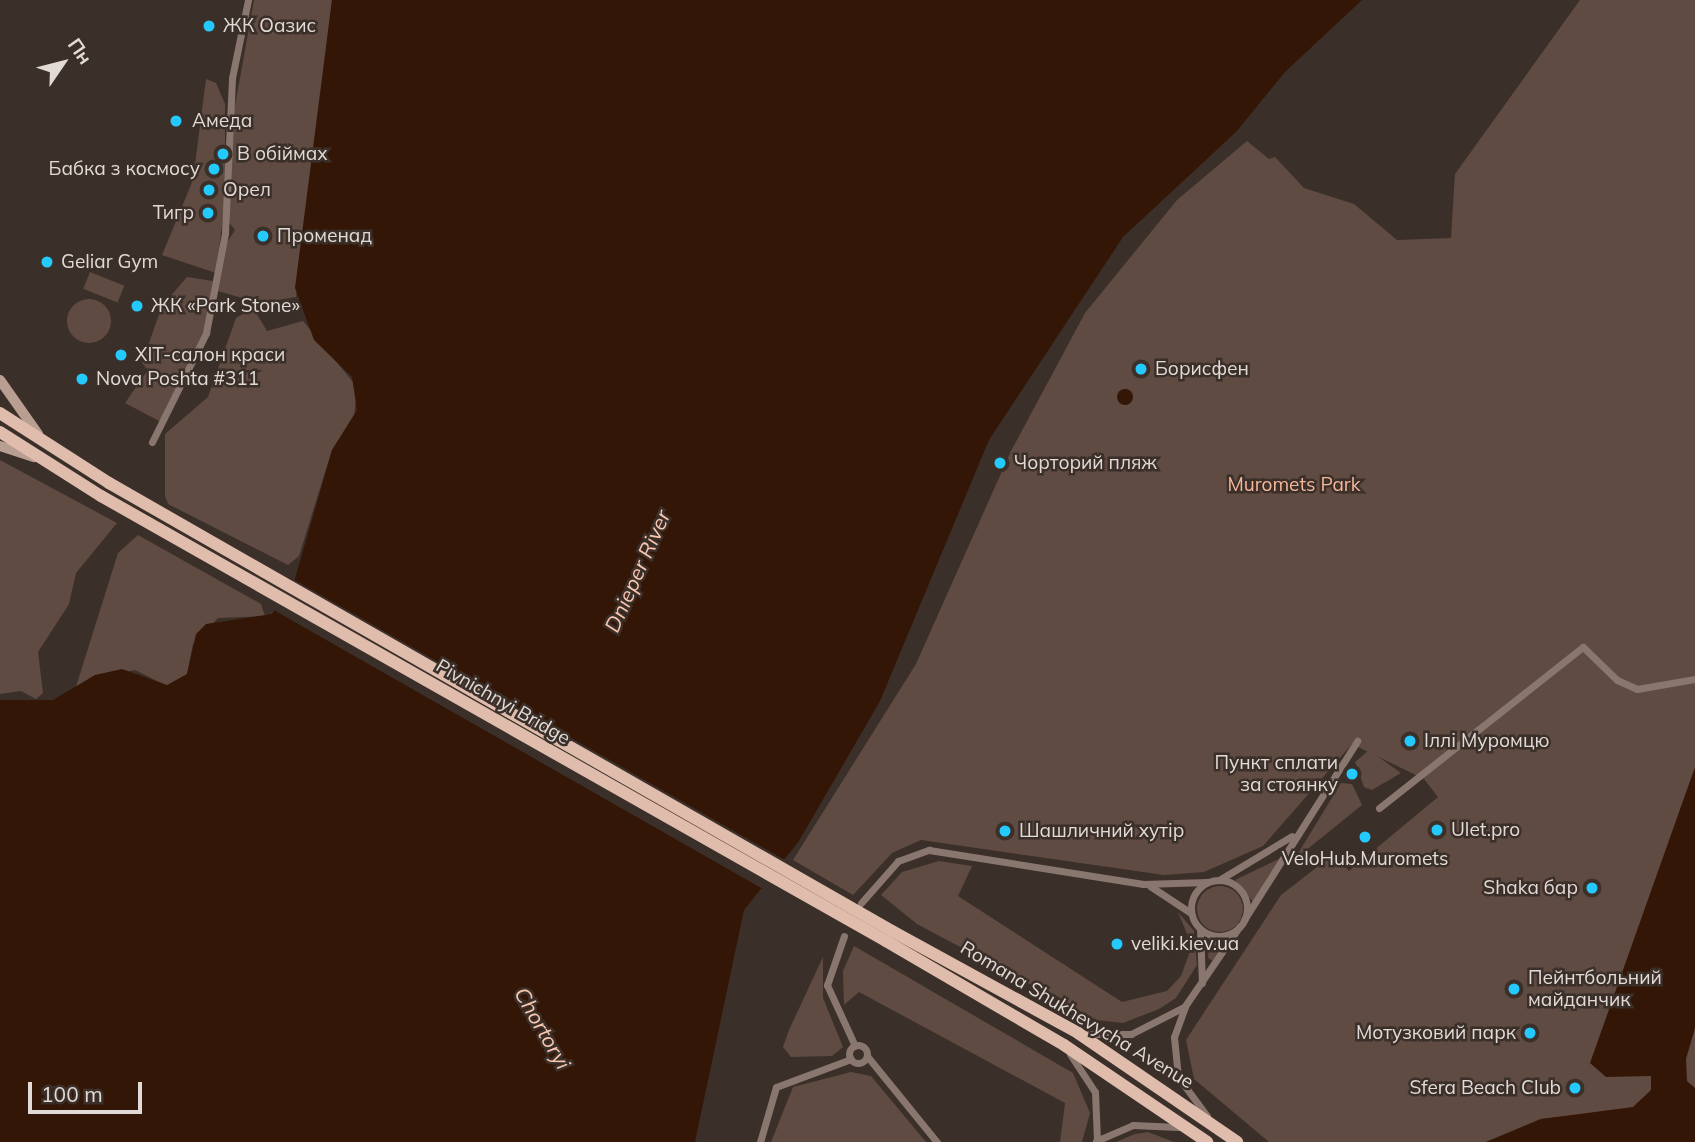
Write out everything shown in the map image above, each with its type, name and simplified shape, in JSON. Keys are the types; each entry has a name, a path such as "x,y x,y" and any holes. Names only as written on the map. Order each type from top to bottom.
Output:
{"main road":[{"path":"0,380 49,446"},
{"name":"Pivnichnyi Bridge","path":"0,413 109,483 889,936"},
{"name":"Pivnichnyi Bridge","path":"0,432 101,496 889,936"},
{"path":"0,446 39,459"},
{"name":"Romana Shukhevycha Avenue","path":"889,936 1078,1033 1207,1116 1237,1142"},
{"name":"Romana Shukhevycha Avenue","path":"889,936 1063,1045 1208,1142"}],"street":[{"path":"152,442 206,333 225,233 232,78 248,0"},
{"path":"1379,808 1583,647 1617,680 1637,689 1695,679"},
{"path":"1207,1116 1178,1077 1173,1056 1185,1006 1202,984 1357,741"},
{"path":"861,903 898,861 929,850 1143,884 1208,882 1219,880 1296,834"},
{"path":"1219,880 1243,894 1241,923"},
{"path":"1191,913 1194,895 1208,882"},
{"path":"1143,884 1191,913 1200,928 1202,984"},
{"path":"1200,928 1215,936 1241,923"},
{"path":"844,936 827,985 855,1046 851,1059"},
{"path":"1078,1033 1131,1034 1185,1006"},
{"path":"1063,1045 1095,1092 1097,1141 1133,1125 1194,1131"},
{"path":"855,1046 864,1047 867,1056 937,1142"},
{"path":"760,1142 776,1087 851,1059 860,1063 867,1056"}],"green space":[{"path":"254,0 332,0 296,297 259,303 218,291 224,247 235,230 228,221 231,128"},
{"name":"Muromets Park","path":"1580,0 1695,0 1695,1138 1605,1112 1541,1119 1486,1142 1269,1142 1194,1079 1186,1040 1281,895 1334,854 1349,871 1438,797 1424,779 1352,744 1263,846 1204,872 1164,875 921,840 892,853 853,895 793,860 916,664 1011,451 1085,313 1177,200 1247,141 1269,159 1275,157 1304,188 1354,204 1397,240 1451,238 1455,174"},
{"path":"206,79 216,83 225,104 225,202 216,273 162,255 193,180"},
{"path":"90,272 124,286 118,303 83,289"},
{"path":"187,277 213,281 205,333 161,422 125,403 148,370 142,363 162,306"},
{"path":"89,299 104,306 111,321 104,336 89,343 74,336 67,321 74,306"},
{"path":"253,308 267,331 303,321 357,387 354,417 332,450 299,556 288,565 168,504 165,496 165,434 208,397 236,318"},
{"path":"0,460 117,523 76,573 69,604 38,652 43,693 36,699 21,691 0,694"},
{"path":"138,535 261,604 265,616 218,618 193,644 187,674 177,682 167,686 135,670 89,680 74,693 118,553"},
{"path":"1369,750 1401,773 1372,790 1364,787 1355,762"},
{"path":"1341,783 1352,784 1362,805 1294,860"},
{"path":"1279,859 1253,902 1235,880"},
{"path":"939,861 972,866 958,896 1122,1002 1167,991 1181,976 1192,946 1178,912 1194,931 1197,965 1176,998 1159,1009 1123,1023 1097,1020 917,924 881,895 902,872"},
{"path":"1220,886 1236,893 1243,909 1236,925 1220,932 1204,925 1197,909 1204,893"},
{"path":"1209,937 1227,941 1213,961 1208,958"},
{"path":"854,946 1073,1073 1090,1113 1082,1142 1060,1142 1065,1103 859,992 844,1005 843,971"},
{"path":"823,957 823,998 843,1047 832,1056 791,1057 783,1047"},
{"path":"851,1072 871,1076 926,1142 771,1142 793,1087"},
{"path":"1148,1132 1174,1142 1116,1142 1135,1134"}],"water":[{"path":"332,0 1362,0 1285,72 1236,132 1123,237 989,440 880,701 799,841 744,910 695,1142 0,1142 0,700 53,700 95,675 122,669 167,685 187,674 196,634 206,624 272,614 294,582 332,450 357,410 352,377 314,340 295,288"},
{"path":"1122,389 1128,389 1133,397 1131,403 1122,405 1117,400 1117,394"},
{"path":"1695,767 1695,1028 1686,1059 1687,1081 1695,1088 1695,1142 1486,1142 1541,1119 1633,1107 1651,1090 1651,1076 1606,1077 1590,1063"}],"pier":[{"path":"291,578 783,859 789,859 763,889 272,609"}],"place":[{"name":"ЖК Оазис","path":"209,26"},
{"name":"Амеда","path":"176,121"},
{"name":"В обіймах","path":"223,154"},
{"name":"Бабка з космосу","path":"214,169"},
{"name":"Орел","path":"209,190"},
{"name":"Тигр","path":"208,213"},
{"name":"Променад","path":"263,236"},
{"name":"Geliar Gym","path":"47,262"},
{"name":"ЖК «Park Stone»","path":"137,306"},
{"name":"ХІТ-салон краси","path":"121,355"},
{"name":"Борисфен","path":"1141,369"},
{"name":"Nova Poshta #311","path":"82,379"},
{"name":"Чорторий пляж","path":"1000,463"},
{"name":"Іллі Муромцю","path":"1410,741"},
{"name":"Пункт сплати за стоянку","path":"1352,774"},
{"name":"Ulet.pro","path":"1437,830"},
{"name":"Шашличний хутір","path":"1005,831"},
{"name":"VeloHub.Muromets","path":"1365,837"},
{"name":"Shaka бар","path":"1592,888"},
{"name":"veliki.kiev.ua","path":"1117,944"},
{"name":"Пейнтбольний майданчик","path":"1514,989"},
{"name":"Мотузковий парк","path":"1530,1033"},
{"name":"Sfera Beach Club","path":"1575,1088"}],"water label":[{"name":"Dnieper River","path":"637,571"},
{"name":"Chortoryi","path":"543,1028"}]}
